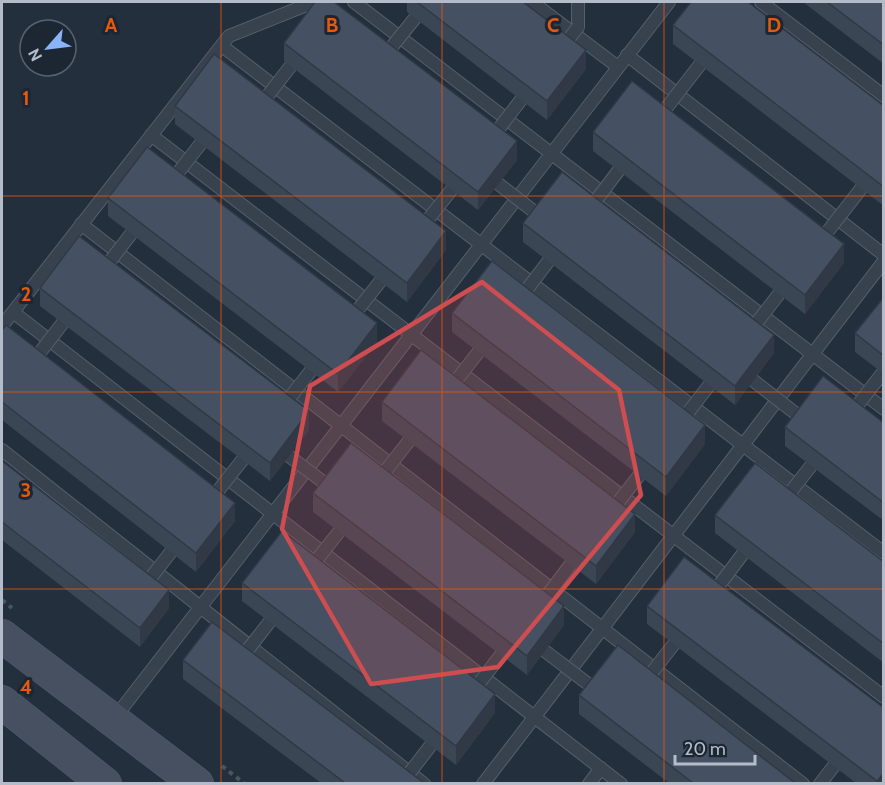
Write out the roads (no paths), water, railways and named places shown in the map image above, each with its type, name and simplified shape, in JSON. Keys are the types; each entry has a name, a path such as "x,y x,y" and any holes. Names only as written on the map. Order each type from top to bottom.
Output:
{"main road":[{"path":"2,636 197,783"},
{"path":"2,702 105,783"}],"lane":[{"path":"2,326 229,36 314,2"},
{"path":"354,2 884,409"},
{"path":"372,72 428,2"},
{"path":"532,2 618,67"},
{"path":"556,55 578,27 578,2"},
{"path":"113,720 669,2"},
{"path":"761,2 884,96"},
{"path":"254,113 311,39"},
{"path":"650,129 719,40"},
{"path":"222,46 884,553"},
{"path":"627,55 884,255"},
{"path":"486,146 541,74"},
{"path":"164,190 213,126"},
{"path":"151,135 884,696"},
{"path":"581,219 637,147"},
{"path":"811,253 877,161"},
{"path":"481,170 563,234 509,312"},
{"path":"344,328 465,173"},
{"path":"96,280 150,208"},
{"path":"81,224 803,783"},
{"path":"483,783 884,261"},
{"path":"741,343 797,270"},
{"path":"26,370 82,297"},
{"path":"13,312 621,783"},
{"path":"440,401 495,330"},
{"path":"275,417 330,346"},
{"path":"671,435 727,361 825,437 774,514"},
{"path":"843,423 884,371"},
{"path":"371,490 426,419"},
{"path":"204,508 266,438 353,505 301,580"},
{"path":"2,450 424,783"},
{"path":"602,524 657,453"},
{"path":"132,602 190,527"},
{"path":"705,603 760,532"},
{"path":"533,614 588,542"},
{"path":"229,674 287,598"},
{"path":"636,693 692,621"},
{"path":"462,704 519,632 613,704"},
{"path":"401,783 448,723"},
{"path":"820,783 851,744"},
{"path":"589,783 601,768"}]}
